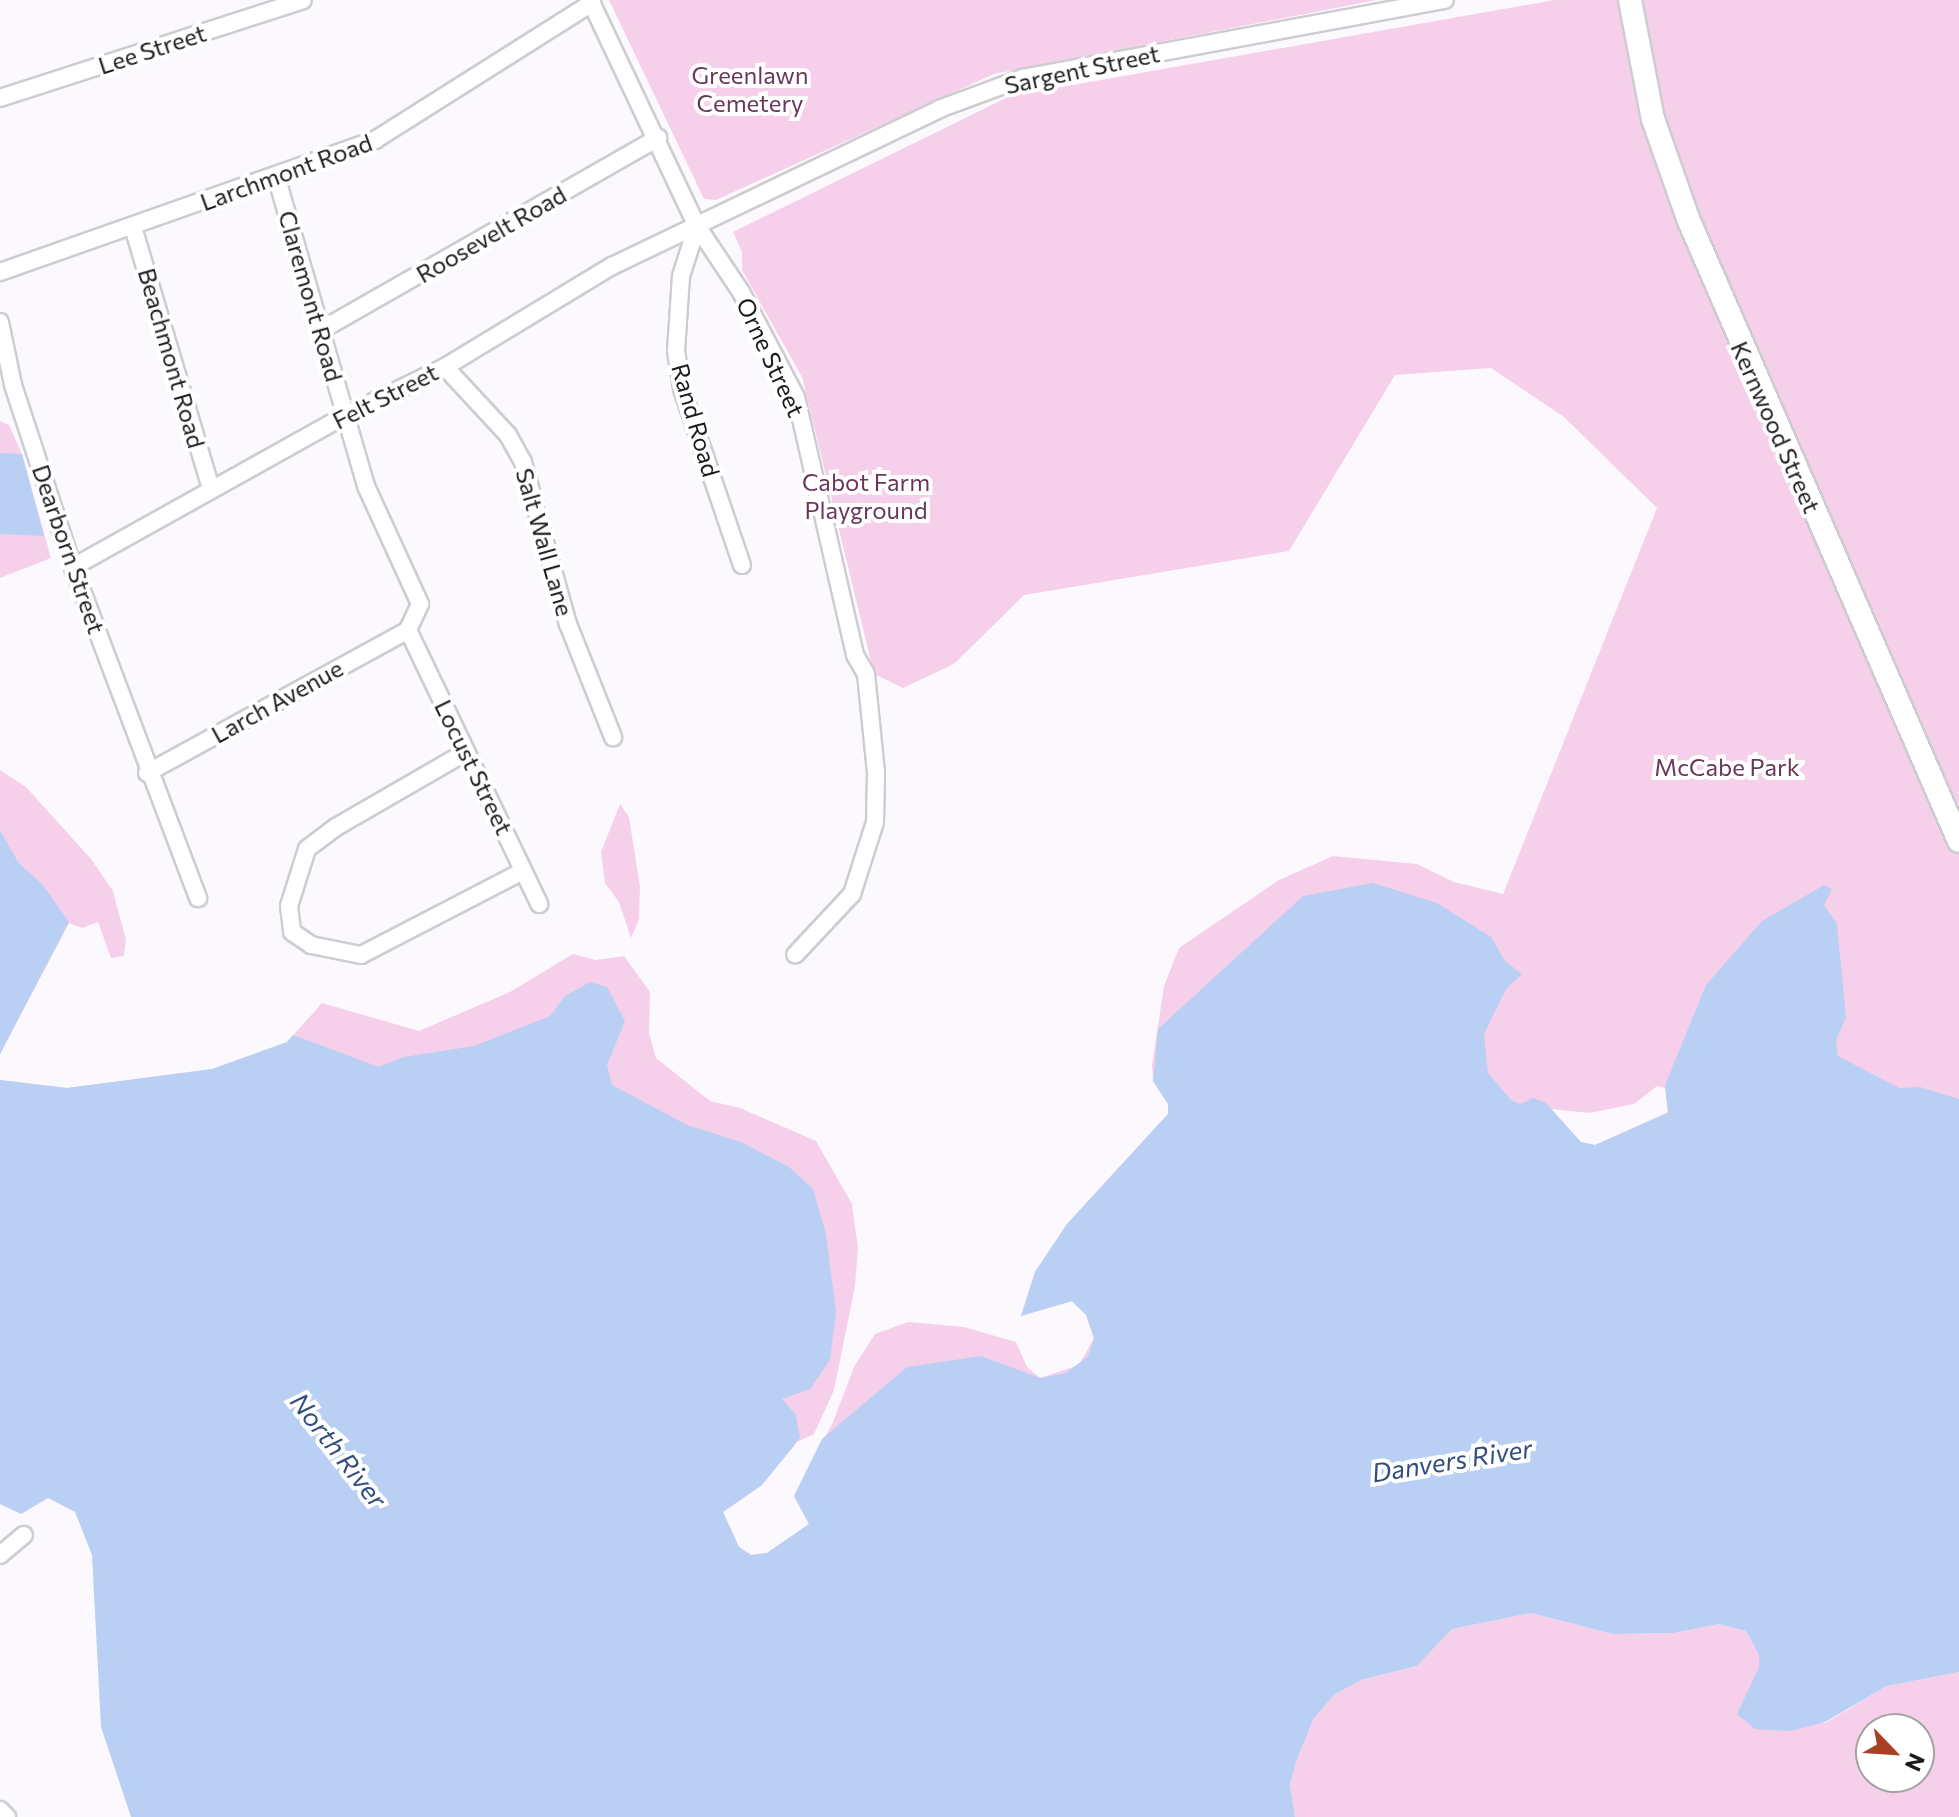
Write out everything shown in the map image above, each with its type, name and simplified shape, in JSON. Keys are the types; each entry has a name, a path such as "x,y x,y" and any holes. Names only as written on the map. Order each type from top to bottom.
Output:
{"main road":[{"name":"Kernwood Street","path":"1630,0 1653,119 1689,221 1959,841"}],"street":[{"name":"Lee Street","path":"0,98 303,0"},
{"name":"Sargent Street","path":"697,226 939,109 1023,78 1445,0"},
{"name":"Orne Street","path":"591,2 697,226 741,292 796,397 855,655 866,674 876,772 875,822 852,894 795,955"},
{"name":"Larchmont Road","path":"0,272 375,140 591,2"},
{"name":"Roosevelt Road","path":"323,329 658,138"},
{"name":"Claremont Road","path":"276,176 323,329 344,416 366,486 420,604 408,630"},
{"name":"Felt Street","path":"73,567 344,416 445,367 612,266 697,226"},
{"name":"Rand Road","path":"697,226 679,288 676,351 682,389 742,565"},
{"name":"Beachmont Road","path":"133,227 211,489"},
{"name":"Dearborn Street","path":"0,322 13,385 73,567 147,773 198,898"},
{"name":"Salt Wall Lane","path":"445,367 508,435 523,462 568,624 613,737"},
{"name":"Locust Street","path":"408,630 539,904"},
{"name":"Larch Avenue","path":"147,773 408,630"},
{"path":"466,752 336,827 307,849 289,906 292,932 311,945 361,955 523,871"},
{"path":"0,1555 24,1535"},
{"path":"0,1810 7,1817"}],"green space":[{"name":"Greenlawn Cemetery","path":"609,0 1377,0 994,74 716,200 704,199"},
{"path":"1555,0 1959,0 1959,1197 1143,1320 689,1817 0,1080 67,1088 213,1069 287,1042 322,1003 419,1031 510,992 573,954 596,960 624,956 650,992 649,1033 656,1058 710,1101 740,1108 816,1141 852,1204 858,1248 855,1286 834,1390 814,1434 797,1442 762,1485 723,1512 739,1547 751,1555 767,1553 809,1524 794,1496 833,1422 855,1365 875,1334 908,1322 964,1327 1016,1342 1027,1367 1040,1378 1079,1365 1094,1338 1086,1315 1072,1301 1021,1316 1035,1272 1067,1224 1168,1114 1168,1104 1153,1081 1152,1065 1164,986 1179,948 1279,880 1333,856 1417,864 1454,882 1503,894 1657,508 1564,417 1491,368 1395,375 1289,551 1024,595 954,664 903,688 874,674 802,377 742,270 742,252 733,232 1010,96","holes":["1657,1086 1665,1088 1668,1112 1595,1145 1581,1142 1551,1109 1590,1113 1634,1104"]},
{"path":"0,421 9,425 22,454 51,558 0,578"},
{"path":"0,770 26,787 91,859 113,891 126,940 124,956 111,958 98,922 82,928 69,923 0,1054"},
{"path":"620,804 629,817 640,887 639,919 631,938 619,902 605,883 601,852"},
{"path":"1531,1613 1613,1634 1674,1633 1719,1624 1746,1631 1759,1655 1759,1667 1738,1714 1825,1723 1887,1686 1959,1672 1959,1817 1295,1817 1290,1785 1314,1718 1334,1695 1361,1680 1417,1666 1452,1629"}],"water":[{"path":"0,453 22,454 44,536 0,534"},
{"path":"0,830 18,862 43,885 69,922 0,1054"},
{"path":"1373,883 1437,903 1491,937 1505,961 1522,974 1506,989 1484,1034 1488,1073 1511,1100 1520,1104 1533,1098 1546,1103 1581,1142 1595,1145 1668,1113 1665,1085 1706,985 1762,921 1824,885 1832,889 1824,905 1837,924 1846,1017 1836,1041 1838,1056 1899,1088 1920,1087 1959,1099 1959,1672 1887,1686 1825,1722 1791,1731 1755,1729 1737,1714 1759,1667 1759,1655 1746,1631 1719,1624 1674,1633 1613,1634 1531,1613 1452,1629 1417,1666 1361,1680 1334,1695 1314,1718 1296,1762 1290,1785 1295,1817 131,1817 101,1727 92,1555 75,1512 48,1498 21,1514 0,1504 0,1080 67,1088 212,1069 287,1042 293,1035 379,1067 404,1057 474,1046 550,1016 565,996 590,982 607,987 625,1021 607,1065 612,1085 687,1125 741,1142 789,1167 813,1189 826,1234 836,1312 830,1360 810,1389 782,1399 796,1415 800,1438 762,1485 723,1512 739,1547 751,1555 767,1553 809,1524 794,1496 822,1439 907,1367 981,1356 1040,1378 1066,1373 1088,1356 1094,1338 1086,1315 1072,1301 1021,1316 1035,1272 1067,1224 1168,1114 1168,1104 1153,1081 1158,1029 1303,896"}],"park label":[{"name":"Cabot Farm Playground","path":"866,496"},
{"name":"McCabe Park","path":"1727,767"}],"water label":[{"name":"North River","path":"339,1450"},
{"name":"Danvers River","path":"1452,1460"}]}
